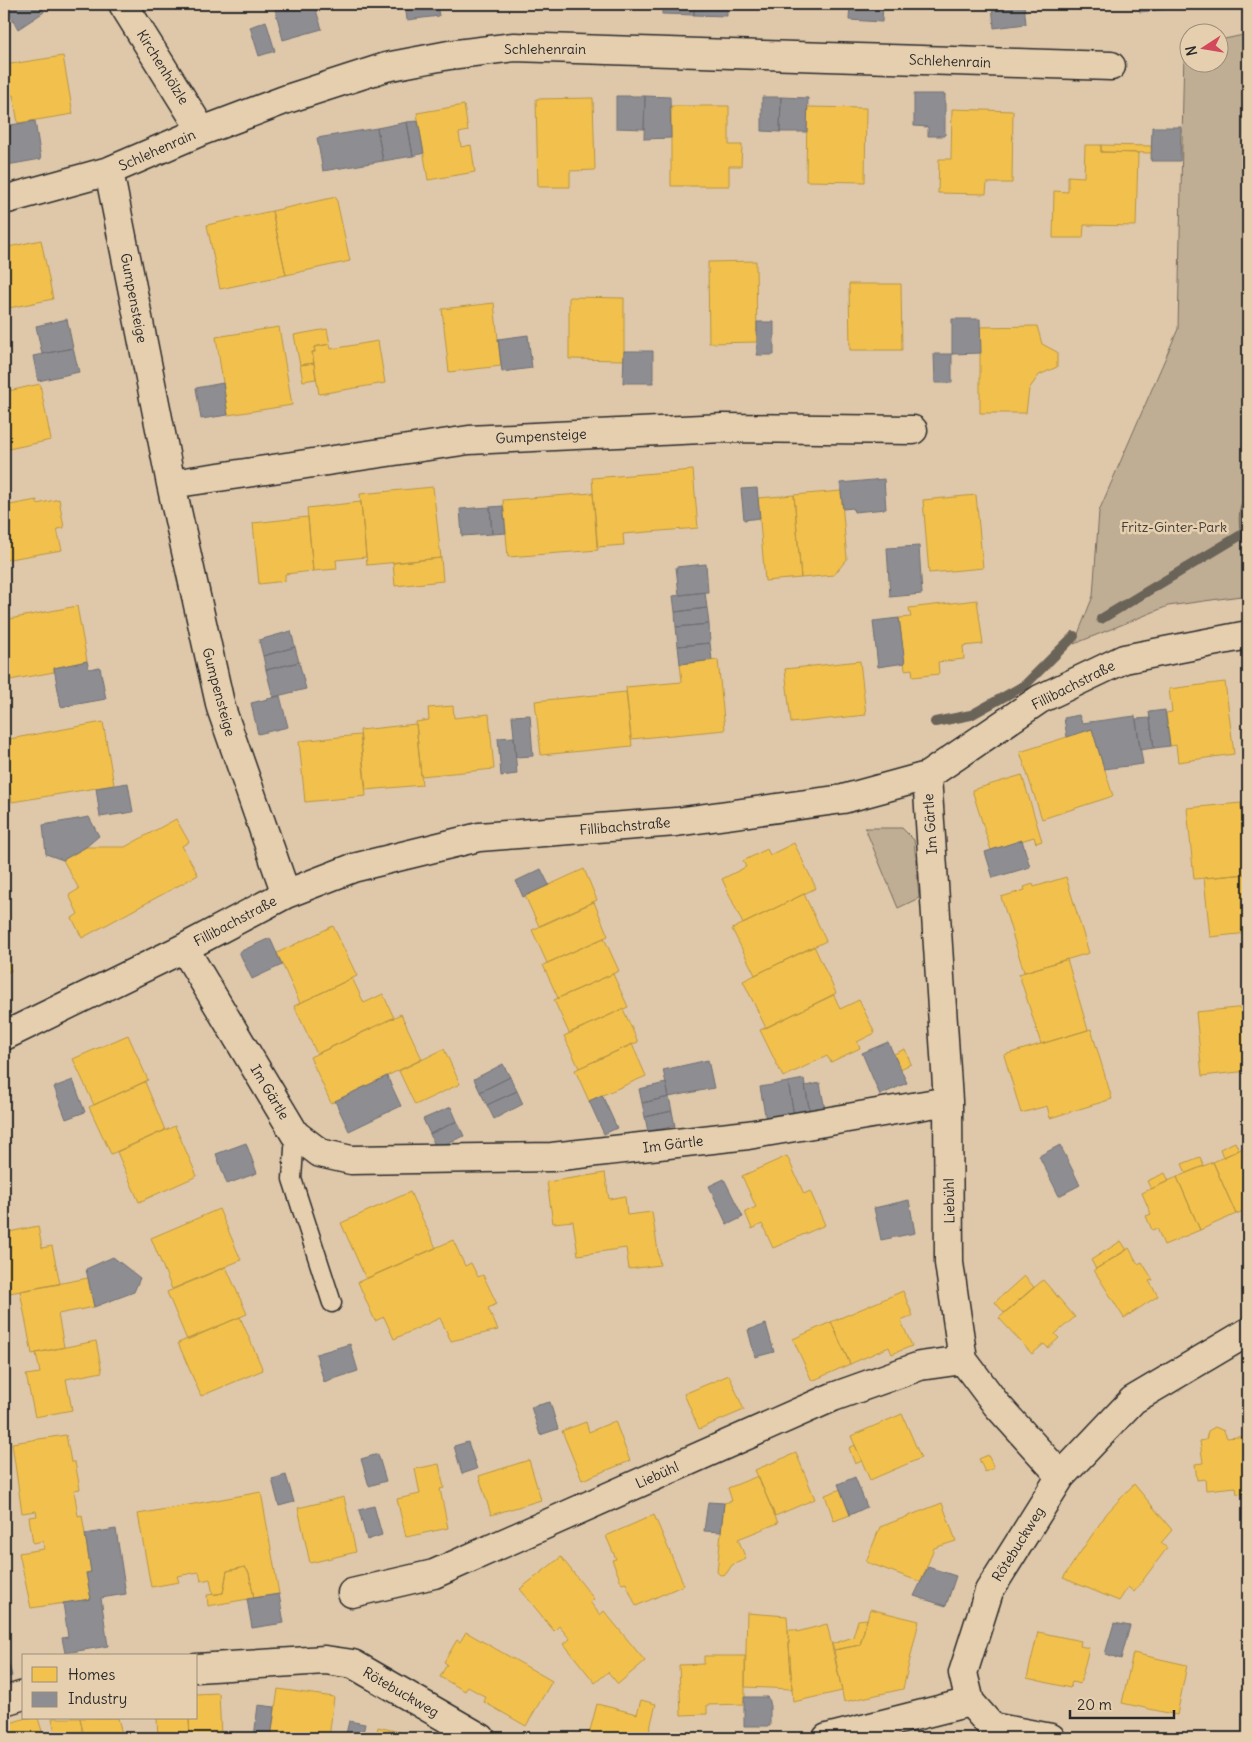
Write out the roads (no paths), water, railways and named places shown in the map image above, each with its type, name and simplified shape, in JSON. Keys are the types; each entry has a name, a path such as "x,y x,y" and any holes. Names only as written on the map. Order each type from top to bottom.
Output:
{"street":[{"name":"Kirchenhölzle","path":"123,4 202,131"},
{"name":"Schlehenrain","path":"4,200 109,171 202,131 287,99 386,68 449,55 514,47 1111,66"},
{"name":"Gumpensteige","path":"109,171 171,484 221,708 286,894"},
{"name":"Gumpensteige","path":"171,484 470,440 723,428 913,430"},
{"name":"Fillibachstraße","path":"4,1036 184,948 286,894 353,868 479,837 676,822 843,798 927,776 1040,699 1124,659 1248,635"},
{"name":"Im Gärtle","path":"184,948 294,1134 320,1153 351,1160 552,1158 748,1135 948,1101 927,776"},
{"name":"Liebühl","path":"352,1593 434,1574 833,1397 920,1366 962,1360 949,1263 948,1101"},
{"name":"Rötebuckweg","path":"970,1702 963,1673 989,1591 1061,1476 1133,1400 1248,1332"},
{"path":"962,1360 996,1404 1061,1476"},
{"name":"Rötebuckweg","path":"198,1668 325,1660 353,1664 481,1738"},
{"path":"4,1701 22,1696"},
{"path":"827,1738 970,1702 992,1727 1051,1738"}],"lane":[{"path":"294,1134 292,1179 332,1303"}],"waterway":[{"path":"1101,619 1241,535"},
{"path":"935,722 971,715 1025,685 1074,636"}],"park label":[{"name":"Fritz-Ginter-Park","path":"1174,527"}]}
